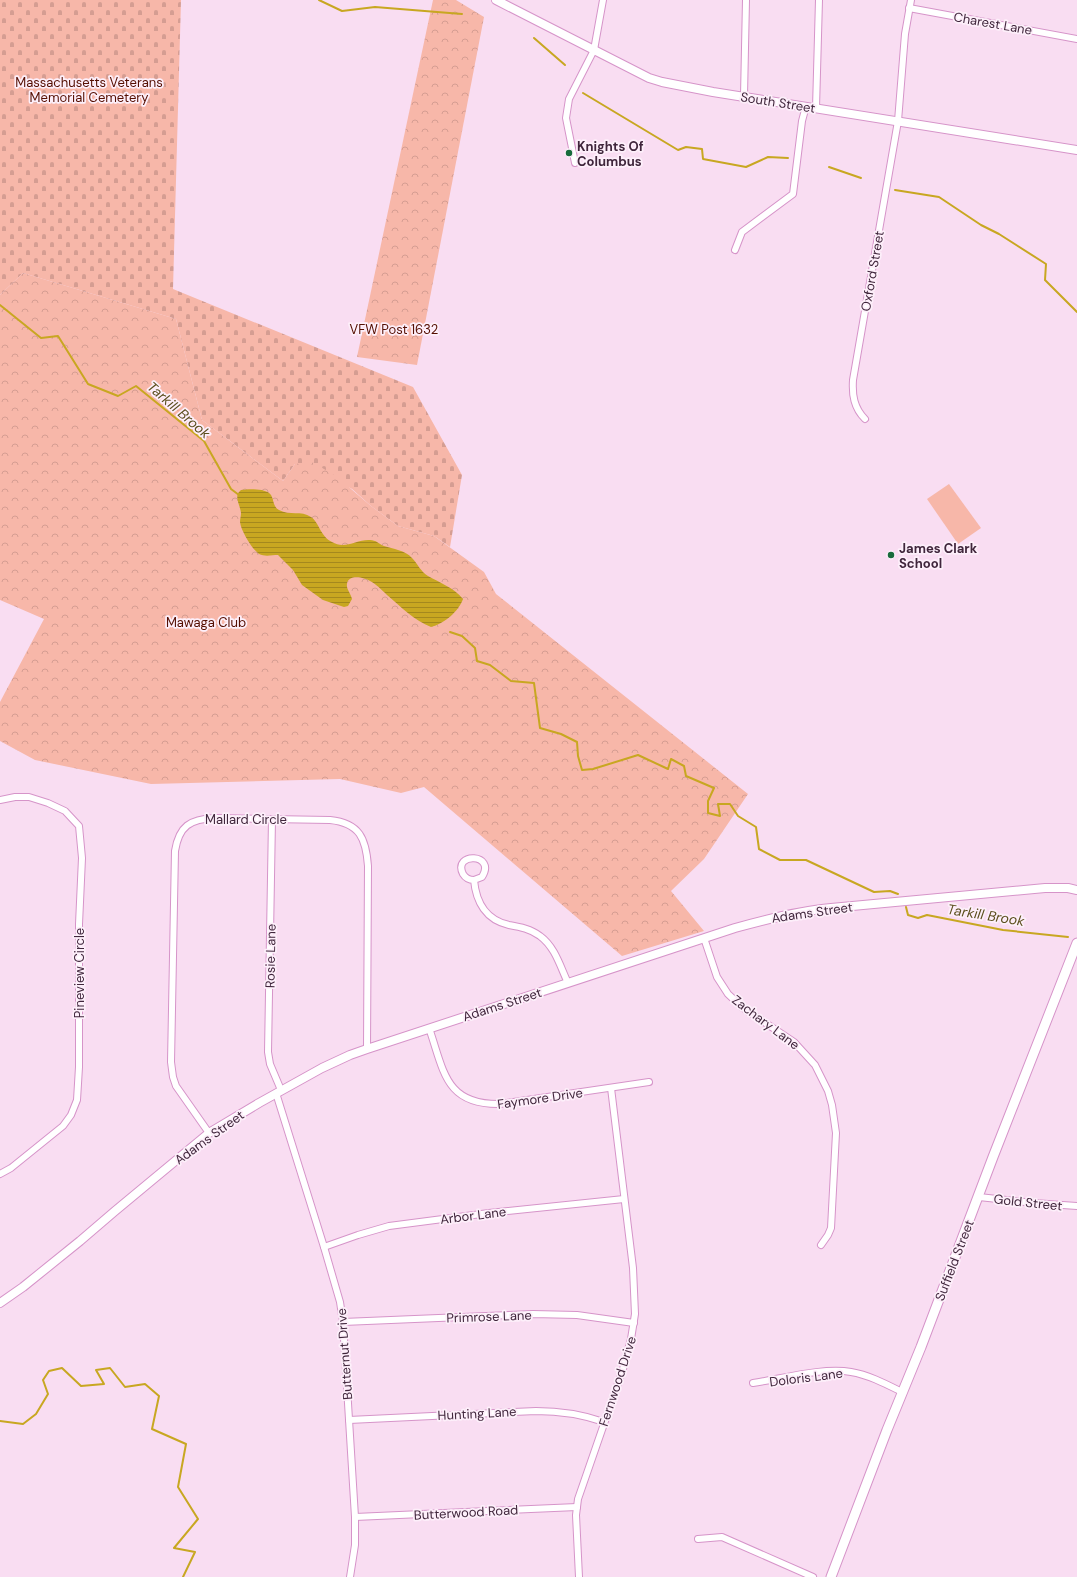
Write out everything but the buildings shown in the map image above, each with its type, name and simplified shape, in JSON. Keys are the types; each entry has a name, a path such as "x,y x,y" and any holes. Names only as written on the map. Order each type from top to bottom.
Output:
{"main road":[{"name":"Suffield Street","path":"831,1577 1077,943"}],"street":[{"name":"South Street","path":"496,0 628,68 655,80 816,108 1077,150"},
{"path":"575,163 566,118 569,99 594,50 603,0"},
{"path":"744,96 746,0"},
{"path":"816,108 819,0"},
{"name":"Oxford Street","path":"865,419 858,411 854,401 853,380 898,121 905,34 911,0"},
{"name":"Charest Lane","path":"909,8 1077,38"},
{"path":"735,250 742,232 793,194 802,121 806,106"},
{"name":"Pineview Circle","path":"0,800 15,797 29,797 43,801 65,811 79,826 82,858 79,924 79,1067 77,1100 71,1115 63,1126 11,1168 0,1174"},
{"name":"Mallard Circle","path":"210,1133 176,1086 172,1070 170,1043 174,864 176,844 178,836 182,830 198,819 337,820 350,825 362,836 366,849 368,866 367,1049"},
{"name":"Rosie Lane","path":"272,819 268,1052 270,1064 279,1091"},
{"path":"474,880 478,901 487,914 503,923 528,929 542,937 555,953 568,983"},
{"name":"Adams Street","path":"0,1303 23,1287 80,1241 210,1133 279,1091 350,1055 771,917 799,911 1045,888 1068,888 1077,890"},
{"name":"Zachary Lane","path":"704,938 717,977 728,994 743,1008 782,1032 794,1042 815,1065 828,1091 836,1133 831,1228 821,1245"},
{"name":"Faymore Drive","path":"429,1028 448,1081 458,1094 471,1101 483,1104 500,1104 649,1082"},
{"name":"Fernwood Drive","path":"579,1577 576,1522 581,1488 623,1368 634,1323 634,1287 611,1088"},
{"name":"Butternut Drive","path":"279,1091 340,1302 343,1322 356,1545 350,1577"},
{"name":"Gold Street","path":"979,1197 1077,1206"},
{"name":"Arbor Lane","path":"324,1247 389,1226 497,1212 624,1199"},
{"name":"Primrose Lane","path":"343,1322 533,1314 577,1316 634,1323"},
{"name":"Doloris Lane","path":"753,1384 806,1374 838,1371 851,1372 871,1378 902,1392"},
{"name":"Hunting Lane","path":"348,1420 536,1410 573,1413 588,1416 604,1422"},
{"name":"Butterwood Road","path":"355,1517 577,1507"},
{"path":"698,1539 722,1537 813,1577"}],"green space":[{"name":"Massachusetts Veterans Memorial Cemetery","path":"0,0 181,0 173,289 413,387 462,475 450,547 434,536 398,526 371,506 352,489 302,464 295,464 283,481 202,420 176,319 23,273 0,295"},
{"name":"VFW Post 1632","path":"433,0 456,0 484,17 417,365 357,357"},
{"name":"Mawaga Club","path":"23,273 176,319 202,420 283,481 295,464 312,462 336,476 371,506 398,526 434,536 484,572 496,594 748,794 704,859 671,891 704,931 622,956 424,787 401,793 340,779 151,784 35,760 0,741 0,702 44,619 0,600 0,295"},
{"path":"949,484 981,528 958,544 927,499"}],"shaded area":[{"path":"248,489 265,491 269,493 277,509 287,513 303,514 311,517 314,519 322,533 332,542 337,544 346,545 365,540 372,540 384,546 406,553 426,574 451,588 459,595 463,599 461,604 446,620 431,627 413,617 377,585 364,578 357,577 350,579 347,584 347,588 352,599 348,606 344,607 323,600 302,585 293,570 278,555 261,555 250,544 240,522 241,513 237,495 241,490"}],"waterway":[{"path":"319,0 342,11 375,7 462,14"},
{"path":"534,38 565,65"},
{"path":"583,93 678,150 686,147 702,149 703,159 746,167 768,157 788,158"},
{"path":"829,167 861,178"},
{"path":"895,190 939,197 981,225 999,234 1046,264 1045,280 1077,312"},
{"name":"Tarkill Brook","path":"0,305 41,338 58,336 88,384 118,396 136,386 204,441 231,489 239,495"},
{"name":"Tarkill Brook","path":"450,632 462,636 475,648 477,661 490,665 511,681 534,683 540,728 561,734 577,742 578,756 582,770 593,769 638,755 668,769 671,759 684,766 686,776 714,788 708,801 708,813 720,816 718,804 730,804 738,816 756,827 759,849 780,860 806,860 874,892 890,891 898,894"},
{"name":"Tarkill Brook","path":"906,907 908,915 918,918 927,915 1003,930 1068,937"},
{"path":"0,1421 23,1424 36,1414 48,1394 43,1380 49,1371 62,1368 81,1386 104,1384 96,1370 110,1368 125,1387 145,1384 159,1396 152,1429 186,1444 178,1487 198,1519 174,1548 195,1552 183,1577"}],"place":[{"name":"Knights Of Columbus","path":"569,153"},
{"name":"James Clark School","path":"891,555"}]}
